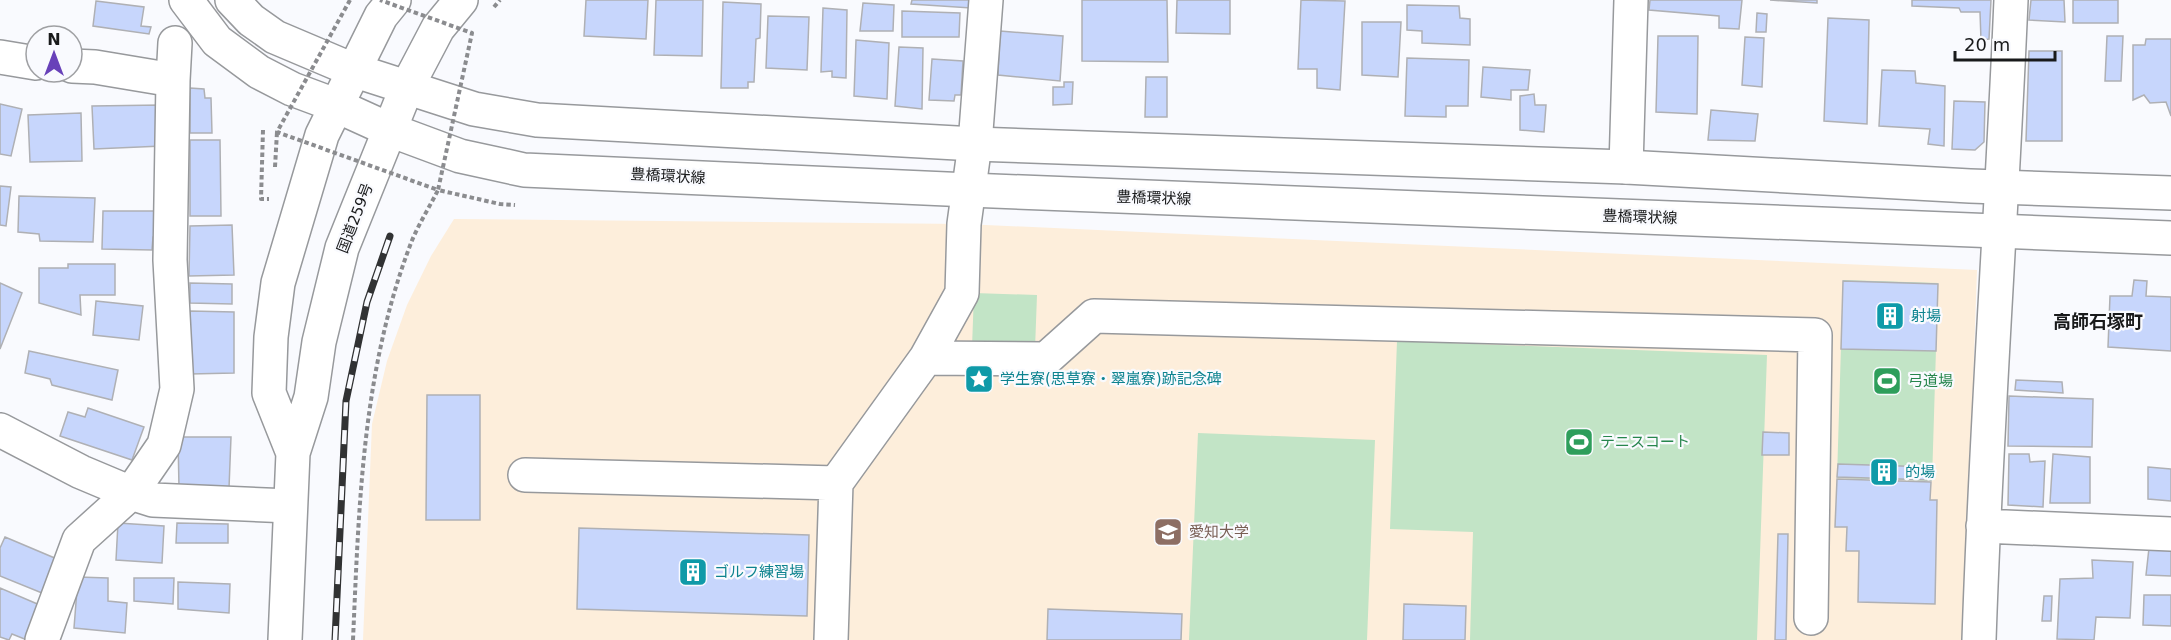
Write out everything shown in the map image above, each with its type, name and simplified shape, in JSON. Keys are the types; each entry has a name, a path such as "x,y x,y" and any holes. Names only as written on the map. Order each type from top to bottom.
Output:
{"main road":[{"name":"豊橋環状線","path":"186,0 217,41 259,72 292,89 460,156 524,170 2171,238"},
{"path":"232,0 251,20 275,37 353,70 474,109 537,120 975,144 1626,167 2003,187 2171,193"},
{"name":"国道259号","path":"293,453 269,393 271,337 278,283 322,135 381,16 394,0"},
{"name":"国道259号","path":"285,640 293,453 311,397 319,342 342,248 408,87 438,28 461,0"},
{"path":"831,640 836,483 926,358 962,292 964,224 975,144 986,0"},
{"path":"1626,167 1630,0"},
{"path":"1979,640 2011,0"},
{"path":"42,640 79,540 131,493 164,445 177,389 170,260 172,80 175,43"},
{"path":"0,57 24,61"},
{"path":"84,67 172,80"},
{"path":"926,358 1046,359 1094,316 1815,335 1811,618"},
{"path":"0,429 81,472 153,500 291,506"},
{"path":"525,476 836,483"},
{"path":"1983,526 2171,534"}],"path":[{"path":"275,177 277,132 350,0"},
{"path":"353,640 364,438 381,344 412,243 438,190 472,33 380,0"},
{"path":"263,130 261,199 274,199"},
{"path":"277,132 438,190 500,204 520,205"}],"shaded area":[{"name":"愛知大学","path":"454,219 964,224 1977,270 1964,640 363,640 372,424 387,361 407,305 431,256"}],"green space":[{"name":"弓道場","path":"1843,280 1938,283 1932,481 1837,478"},
{"path":"974,293 1037,295 1035,349 972,347"},
{"name":"テニスコート","path":"1397,341 1767,355 1757,640 1470,640 1473,532 1390,529"},
{"path":"1198,433 1375,440 1367,640 1189,640"}],"building":[{"path":"586,0 648,0 646,39 584,36"},
{"path":"656,0 703,0 702,56 654,55"},
{"path":"912,0 971,0 971,8 911,4"},
{"path":"1082,0 1167,0 1168,62 1082,61"},
{"path":"1177,0 1230,0 1230,34 1176,33"},
{"path":"1301,0 1345,1 1340,90 1317,88 1317,69 1298,69"},
{"path":"1650,0 1742,0 1739,29 1719,28 1719,16 1649,10"},
{"path":"1770,0 1817,0 1817,3"},
{"path":"1912,0 1991,0 1989,39 1981,40 1980,12 1961,12 1959,8 1912,6"},
{"path":"2031,0 2064,0 2065,22 2029,20"},
{"path":"2073,0 2118,0 2118,23 2073,23"},
{"path":"96,1 144,7 141,26 151,27 149,34 93,26"},
{"path":"723,2 761,4 760,38 756,39 754,82 748,82 748,88 721,88"},
{"path":"863,3 894,5 893,31 860,31"},
{"path":"1407,5 1459,6 1460,18 1470,19 1470,45 1422,43 1422,31 1407,30"},
{"path":"823,8 847,10 846,78 832,77 832,71 821,72"},
{"path":"902,11 960,13 959,37 902,37"},
{"path":"1757,13 1767,14 1766,32 1756,32"},
{"path":"768,16 809,17 807,70 766,68"},
{"path":"1828,18 1869,20 1867,124 1824,121"},
{"path":"1362,22 1401,22 1398,77 1362,75"},
{"path":"1000,31 1063,36 1060,81 998,75"},
{"path":"1658,36 1698,36 1697,114 1656,112"},
{"path":"2107,36 2123,36 2121,81 2105,81"},
{"path":"1745,37 1764,38 1762,87 1742,85"},
{"path":"2146,39 2171,39 2171,116 2166,102 2150,103 2144,95 2133,100 2133,45 2145,45"},
{"path":"856,40 889,43 887,99 854,96"},
{"path":"899,47 923,48 922,109 895,106"},
{"path":"2029,51 2062,51 2062,141 2026,141"},
{"path":"1407,58 1469,60 1468,106 1446,106 1446,117 1405,116"},
{"path":"932,59 963,61 961,95 955,95 954,101 929,100"},
{"path":"1483,67 1530,70 1528,90 1511,90 1511,100 1481,97"},
{"path":"1882,70 1915,71 1916,83 1945,86 1944,146 1928,144 1930,129 1879,126"},
{"path":"1146,77 1167,77 1167,117 1145,117"},
{"path":"1064,82 1073,82 1072,104 1053,105 1053,87 1064,87"},
{"path":"190,88 204,89 205,98 211,98 212,133 190,133"},
{"path":"1534,94 1535,105 1546,105 1544,132 1520,130 1520,96"},
{"path":"1954,101 1985,102 1984,142 1975,150 1952,149"},
{"path":"0,104 22,109 11,156 0,154"},
{"path":"161,105 162,146 94,149 92,106"},
{"path":"1711,110 1758,114 1755,141 1708,140"},
{"path":"81,113 82,161 30,162 28,115"},
{"path":"190,140 220,140 221,216 190,216"},
{"path":"0,186 11,187 6,226 0,225"},
{"path":"19,196 95,198 93,242 40,241 39,234 18,232"},
{"path":"103,211 156,211 156,236 153,237 152,250 102,249"},
{"path":"232,225 234,275 189,276 190,226"},
{"path":"68,264 115,264 115,295 80,295 81,315 39,303 39,268 68,268"},
{"path":"2134,280 2147,281 2146,296 2171,297 2171,351 2108,347 2110,296 2132,296"},
{"name":"射場","path":"1843,281 1938,284 1936,351 1841,349"},
{"path":"0,283 22,293 0,349"},
{"path":"190,283 232,284 232,304 190,303"},
{"path":"96,301 143,306 139,340 93,335"},
{"path":"190,311 234,312 234,373 190,374"},
{"path":"29,351 118,370 112,400 52,385 50,379 25,373"},
{"path":"2016,380 2062,382 2063,393 2015,390"},
{"path":"427,395 480,395 480,520 426,520"},
{"path":"2009,396 2093,399 2092,447 2008,446"},
{"path":"88,408 144,427 132,460 60,436 68,412 85,417"},
{"path":"1763,432 1789,433 1789,455 1762,455"},
{"path":"178,437 231,437 229,488 179,488"},
{"path":"2009,454 2029,454 2030,462 2045,461 2043,507 2008,505"},
{"path":"2053,454 2090,457 2090,503 2050,503"},
{"name":"的場","path":"1838,464 1931,467 1931,480 1837,477"},
{"path":"2148,467 2171,469 2171,501 2148,499"},
{"path":"1837,479 1931,482 1930,500 1937,500 1935,604 1858,602 1859,551 1846,551 1847,527 1835,527"},
{"path":"118,523 164,526 162,563 116,560"},
{"path":"177,523 228,524 228,543 176,543"},
{"name":"ゴルフ練習場","path":"579,528 809,535 807,616 577,609"},
{"path":"1778,534 1788,534 1786,640 1775,640"},
{"path":"5,537 57,559 42,593 0,576 0,548"},
{"path":"2149,548 2171,548 2171,576 2146,575"},
{"path":"2092,560 2133,562 2130,618 2096,617 2094,640 2057,639 2060,579 2093,578"},
{"path":"78,577 108,578 108,601 127,603 125,633 74,628"},
{"path":"134,578 174,578 173,604 134,601"},
{"path":"178,582 230,584 229,613 178,609"},
{"path":"0,588 42,606 27,640 12,634 9,640 0,637"},
{"path":"2144,595 2171,595 2171,626 2143,625"},
{"path":"2044,596 2052,596 2051,621 2042,621"},
{"path":"1404,604 1466,606 1465,640 1403,640"},
{"path":"1048,609 1182,614 1181,640 1047,640"}],"railway":[{"path":"335,640 346,401 367,302 390,236"}],"place":[{"name":"射場","path":"1890,316"},
{"name":"学生寮(思草寮・翠嵐寮)跡記念碑","path":"979,379"},
{"name":"弓道場","path":"1887,381"},
{"name":"テニスコート","path":"1579,442"},
{"name":"的場","path":"1884,472"},
{"name":"愛知大学","path":"1168,532"},
{"name":"ゴルフ練習場","path":"693,572"}],"district":[{"name":"高師石塚町","path":"2098,321"}]}
